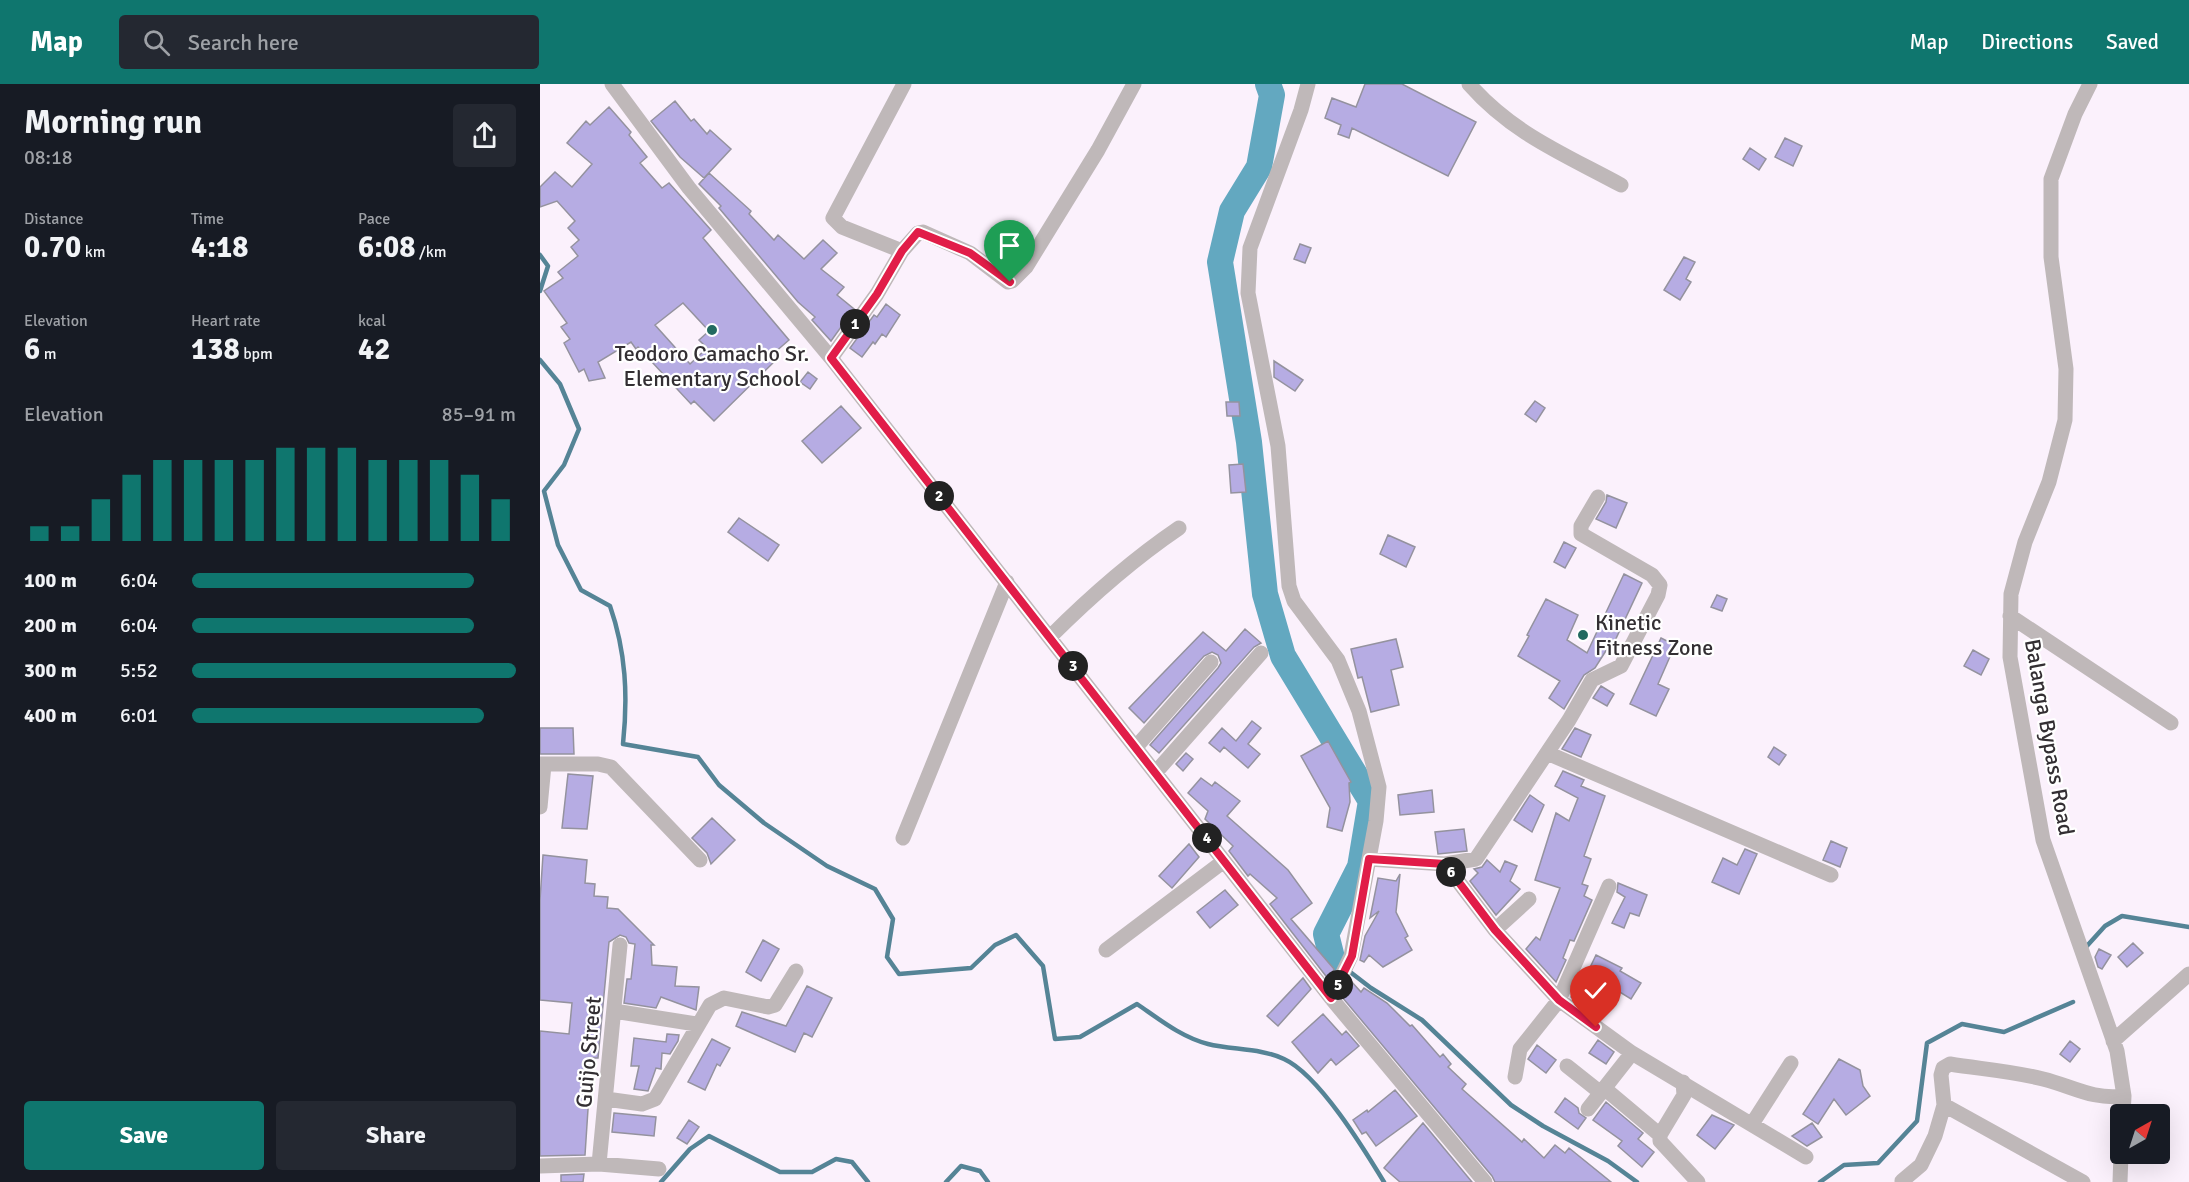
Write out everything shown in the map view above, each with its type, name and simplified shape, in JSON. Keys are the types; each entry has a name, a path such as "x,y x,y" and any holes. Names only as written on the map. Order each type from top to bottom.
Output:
{"street":[{"path":"612,84 689,188 831,358 1331,998 1485,1182"},
{"path":"902,251 842,226 833,218 904,84"},
{"path":"831,358 877,294 902,251 918,232 970,253 1008,282 1012,281 1026,267 1092,160 1134,84"},
{"path":"1308,84 1301,110 1250,248 1248,293 1278,446 1289,586 1294,601 1338,660 1359,711 1378,787 1369,859 1352,956 1331,998"},
{"path":"1469,84 1491,109 1514,128 1621,185"},
{"name":"Balanga Bypass Road","path":"2090,84 2075,114 2051,179 2051,257 2066,369 2065,420 2049,482 2025,542 2011,594 2010,657 2043,840 2113,1041 2124,1104"},
{"path":"1369,859 1445,864 1469,862 1483,852 1592,680 1621,666 1658,595 1660,585 1652,575 1581,534 1581,526 1598,497"},
{"path":"1050,637 1093,594 1112,582 1150,548 1179,528"},
{"path":"903,838 1007,582"},
{"path":"2010,616 2171,723"},
{"path":"1156,772 1261,653"},
{"path":"1136,747 1211,662"},
{"path":"1547,753 1831,875"},
{"path":"540,807 542,764 598,764 611,767 700,860"},
{"path":"1106,950 1224,861"},
{"path":"1445,864 1495,930 1559,1000 1632,1053 1806,1157"},
{"path":"1515,1077 1520,1049 1559,1000 1609,886"},
{"path":"1495,930 1529,899"},
{"name":"Guijo Street","path":"599,1164 620,945"},
{"path":"606,1098 642,1104 656,1099 696,1024 710,1005 724,998 768,1007 775,1005 796,971"},
{"path":"2113,1041 2189,974"},
{"path":"614,1011 696,1024"},
{"path":"1588,1109 1632,1053"},
{"path":"1752,1124 1791,1063"},
{"path":"1900,1182 1921,1165 1928,1154 1944,1105 1941,1075 1943,1068 1950,1064 2002,1070 2046,1079 2103,1098 2124,1096"},
{"path":"1567,1066 1603,1090 1660,1135"},
{"path":"1683,1082 1684,1095 1660,1135 1660,1141 1698,1182"},
{"path":"1944,1105 2083,1182"},
{"path":"540,1166 599,1164 659,1169"},
{"path":"2120,1182 2121,1164"}],"building":[{"path":"1365,84 1402,84 1476,122 1448,176 1352,128 1349,138 1338,134 1341,125 1325,118 1332,98 1356,107"},
{"path":"675,101 691,121 694,119 707,134 710,130 731,149 704,178 680,157 651,121"},
{"path":"609,107 631,132 629,135 647,157 640,163 662,188 669,183 711,230 703,238 789,340 774,353 778,358 714,421 694,401 691,404 631,342 598,362 605,378 589,381 584,369 579,372 564,343 570,339 561,327 567,323 544,291 563,278 558,272 578,256 571,247 579,240 568,228 575,221 557,201 540,207 540,187 555,172 572,187 592,164 567,143 586,121 590,125","holes":["683,303 709,331 699,340 707,348 690,364 655,325"]},
{"path":"1785,138 1802,146 1793,166 1775,157"},
{"path":"1750,148 1766,159 1759,170 1743,159"},
{"path":"709,173 751,211 749,214 774,240 778,235 804,259 823,240 837,253 821,269 844,287 837,295 854,309 831,341 812,320 815,317 798,302 719,208 721,206 699,184"},
{"path":"1300,244 1311,248 1305,263 1294,259"},
{"path":"1684,257 1695,262 1686,279 1691,282 1680,300 1664,290"},
{"path":"886,304 900,315 886,337 882,334 862,357 850,348 874,315 877,317"},
{"path":"1274,361 1303,380 1295,391 1274,377"},
{"path":"808,372 817,379 810,389 800,382"},
{"path":"1535,401 1545,408 1536,422 1525,414"},
{"path":"1226,402 1239,402 1240,416 1227,416"},
{"path":"841,406 861,428 822,463 802,441"},
{"path":"1243,464 1246,492 1231,493 1229,465"},
{"path":"1607,495 1627,503 1616,528 1596,519 1606,502"},
{"path":"739,518 779,545 768,561 728,532"},
{"path":"1388,535 1415,547 1406,567 1380,554"},
{"path":"1564,542 1576,548 1565,568 1554,562"},
{"path":"1624,574 1642,583 1612,647 1609,646 1595,668 1584,675 1564,709 1549,698 1560,681 1518,656 1529,636 1527,635 1546,599 1578,615 1567,640 1587,653"},
{"path":"1717,595 1727,599 1722,611 1711,607"},
{"path":"1245,629 1261,643 1254,647 1159,753 1150,745 1218,668 1221,663 1218,655 1212,652 1204,656 1144,723 1129,708 1203,632 1226,651"},
{"path":"1661,638 1675,645 1658,684 1669,689 1656,716 1630,704"},
{"path":"1396,639 1403,667 1391,670 1399,705 1371,712 1362,677 1358,678 1351,649"},
{"path":"1973,650 1989,659 1981,675 1964,666"},
{"path":"1601,686 1614,694 1607,706 1593,698"},
{"path":"1252,721 1261,728 1248,744 1260,754 1248,768 1224,747 1220,752 1209,743 1222,728 1236,741"},
{"path":"540,728 573,728 574,754 540,754"},
{"path":"1575,728 1591,735 1581,757 1562,749"},
{"path":"1328,741 1351,782 1349,783 1350,802 1342,831 1327,827 1330,808 1301,756"},
{"path":"1774,747 1786,755 1779,765 1768,757"},
{"path":"1186,753 1193,759 1183,771 1176,764"},
{"path":"1563,771 1584,780 1581,786 1605,796 1584,856 1591,859 1582,884 1588,886 1584,896 1592,900 1574,941 1570,940 1563,958 1566,960 1556,982 1526,949 1536,937 1540,940 1560,888 1535,880 1556,813 1569,821 1578,798 1555,786"},
{"path":"568,774 593,776 587,829 562,828"},
{"path":"1201,778 1212,786 1215,782 1240,801 1227,816 1288,870 1312,903 1291,919 1334,969 1329,980 1270,904 1277,898 1250,874 1248,876 1229,851 1233,846 1205,819 1208,811 1188,793"},
{"path":"1432,790 1434,812 1400,815 1398,795"},
{"path":"1530,795 1544,805 1532,832 1514,820"},
{"path":"712,818 735,840 711,864 707,853 692,838"},
{"path":"1464,829 1467,851 1438,854 1435,832"},
{"path":"1831,841 1847,848 1840,867 1823,860"},
{"path":"1189,844 1199,857 1172,888 1159,876"},
{"path":"1745,849 1757,854 1739,894 1712,882 1723,858 1737,865"},
{"path":"543,855 587,860 585,883 595,884 594,896 608,897 607,908 618,909 654,945 651,945 652,965 677,967 675,986 699,987 696,1010 661,997 656,1008 624,1003 627,979 631,979 635,944 629,943 626,937 620,935 609,942 598,1058 591,1058 585,1155 540,1156 540,1031 569,1034 572,1003 540,1000 540,900"},
{"path":"1487,860 1500,872 1505,861 1517,866 1510,881 1520,889 1496,915 1470,881 1478,873 1474,869 1482,867"},
{"path":"1400,874 1396,912 1412,950 1383,967 1369,955 1364,962 1360,960 1365,936 1379,911 1370,918 1378,878 1396,881"},
{"path":"1618,883 1647,895 1639,916 1630,913 1624,928 1612,923 1625,897 1617,892"},
{"path":"1225,890 1238,905 1210,928 1197,912"},
{"path":"763,940 779,949 761,981 746,972"},
{"path":"2133,943 2143,953 2127,967 2118,957"},
{"path":"2099,949 2111,955 2102,969 2098,967 2095,957"},
{"path":"1596,955 1622,968 1620,971 1641,983 1631,999 1615,989 1597,1016 1571,997 1581,974 1586,976"},
{"path":"1303,978 1311,989 1278,1026 1267,1016"},
{"path":"1351,981 1361,992 1364,988 1387,1003 1410,1026 1412,1025 1440,1057 1443,1054 1451,1064 1448,1067 1466,1084 1462,1089 1522,1142 1524,1139 1544,1158 1555,1145 1565,1153 1569,1148 1611,1182 1495,1182 1342,997"},
{"path":"807,986 832,998 812,1037 804,1033 795,1052 736,1026 742,1012 786,1026"},
{"path":"1323,1014 1342,1035 1346,1031 1359,1046 1336,1065 1331,1059 1318,1073 1292,1042"},
{"path":"667,1034 679,1035 678,1041 670,1054 662,1053 661,1069 656,1068 648,1091 634,1089 639,1066 631,1066 634,1038 666,1042"},
{"path":"712,1039 730,1048 720,1066 717,1064 705,1090 688,1082"},
{"path":"1598,1040 1614,1052 1606,1064 1589,1053"},
{"path":"2070,1041 2080,1049 2070,1062 2060,1054"},
{"path":"1537,1045 1556,1060 1546,1073 1528,1059"},
{"path":"1839,1059 1860,1070 1863,1086 1870,1096 1846,1115 1834,1099 1818,1124 1803,1114"},
{"path":"1395,1090 1417,1116 1376,1146 1366,1132 1362,1134 1353,1120 1367,1110 1368,1112"},
{"path":"1565,1098 1586,1118 1578,1129 1555,1112"},
{"path":"1606,1102 1643,1133 1638,1139 1654,1152 1642,1167 1618,1146 1622,1141 1593,1120"},
{"path":"614,1113 656,1117 654,1136 612,1132"},
{"path":"1712,1115 1734,1125 1715,1149 1697,1135"},
{"path":"689,1120 699,1127 687,1144 677,1138"},
{"path":"1423,1123 1472,1182 1400,1182 1384,1168"},
{"path":"1812,1123 1822,1137 1807,1146 1792,1136"},
{"path":"584,1174 583,1182 561,1182 561,1175"}],"waterway":[{"path":"1268,84 1272,95 1259,167 1232,211 1220,262 1249,442 1265,594 1283,656 1371,801 1360,867 1326,934 1332,958"},
{"path":"540,255 548,266 540,291"},
{"path":"540,360 560,384 579,429 564,465 544,491 558,545 581,590 610,606 619,640 624,674 623,744 698,757 719,785 764,823 827,866 875,889 893,919 887,957 899,974 971,968 995,945 1016,935 1043,966 1055,1039 1080,1037 1137,1004 1171,1027 1198,1041 1275,1055 1298,1068 1326,1096 1384,1182"},
{"path":"2086,947 2105,926 2122,916 2189,927"},
{"path":"1332,958 1371,988 1422,1020 1511,1105 1543,1126 1608,1161 1637,1182"},
{"path":"1820,1182 1844,1165 1878,1163 1917,1121 1927,1043 1962,1024 2004,1032 2073,1002"},
{"path":"661,1182 690,1149 709,1136 780,1172 812,1172 836,1159 852,1162 868,1182"},
{"path":"946,1182 961,1166 980,1171 988,1182"}],"place":[{"name":"Teodoro Camacho Sr. Elementary School","path":"712,330"},
{"name":"Kinetic Fitness Zone","path":"1583,635"}],"route":[{"path":"1010,282 970,253 918,232 902,251 877,294 831,358 1331,998 1352,956 1369,859 1445,864 1495,930 1559,1000 1596,1027"}]}
